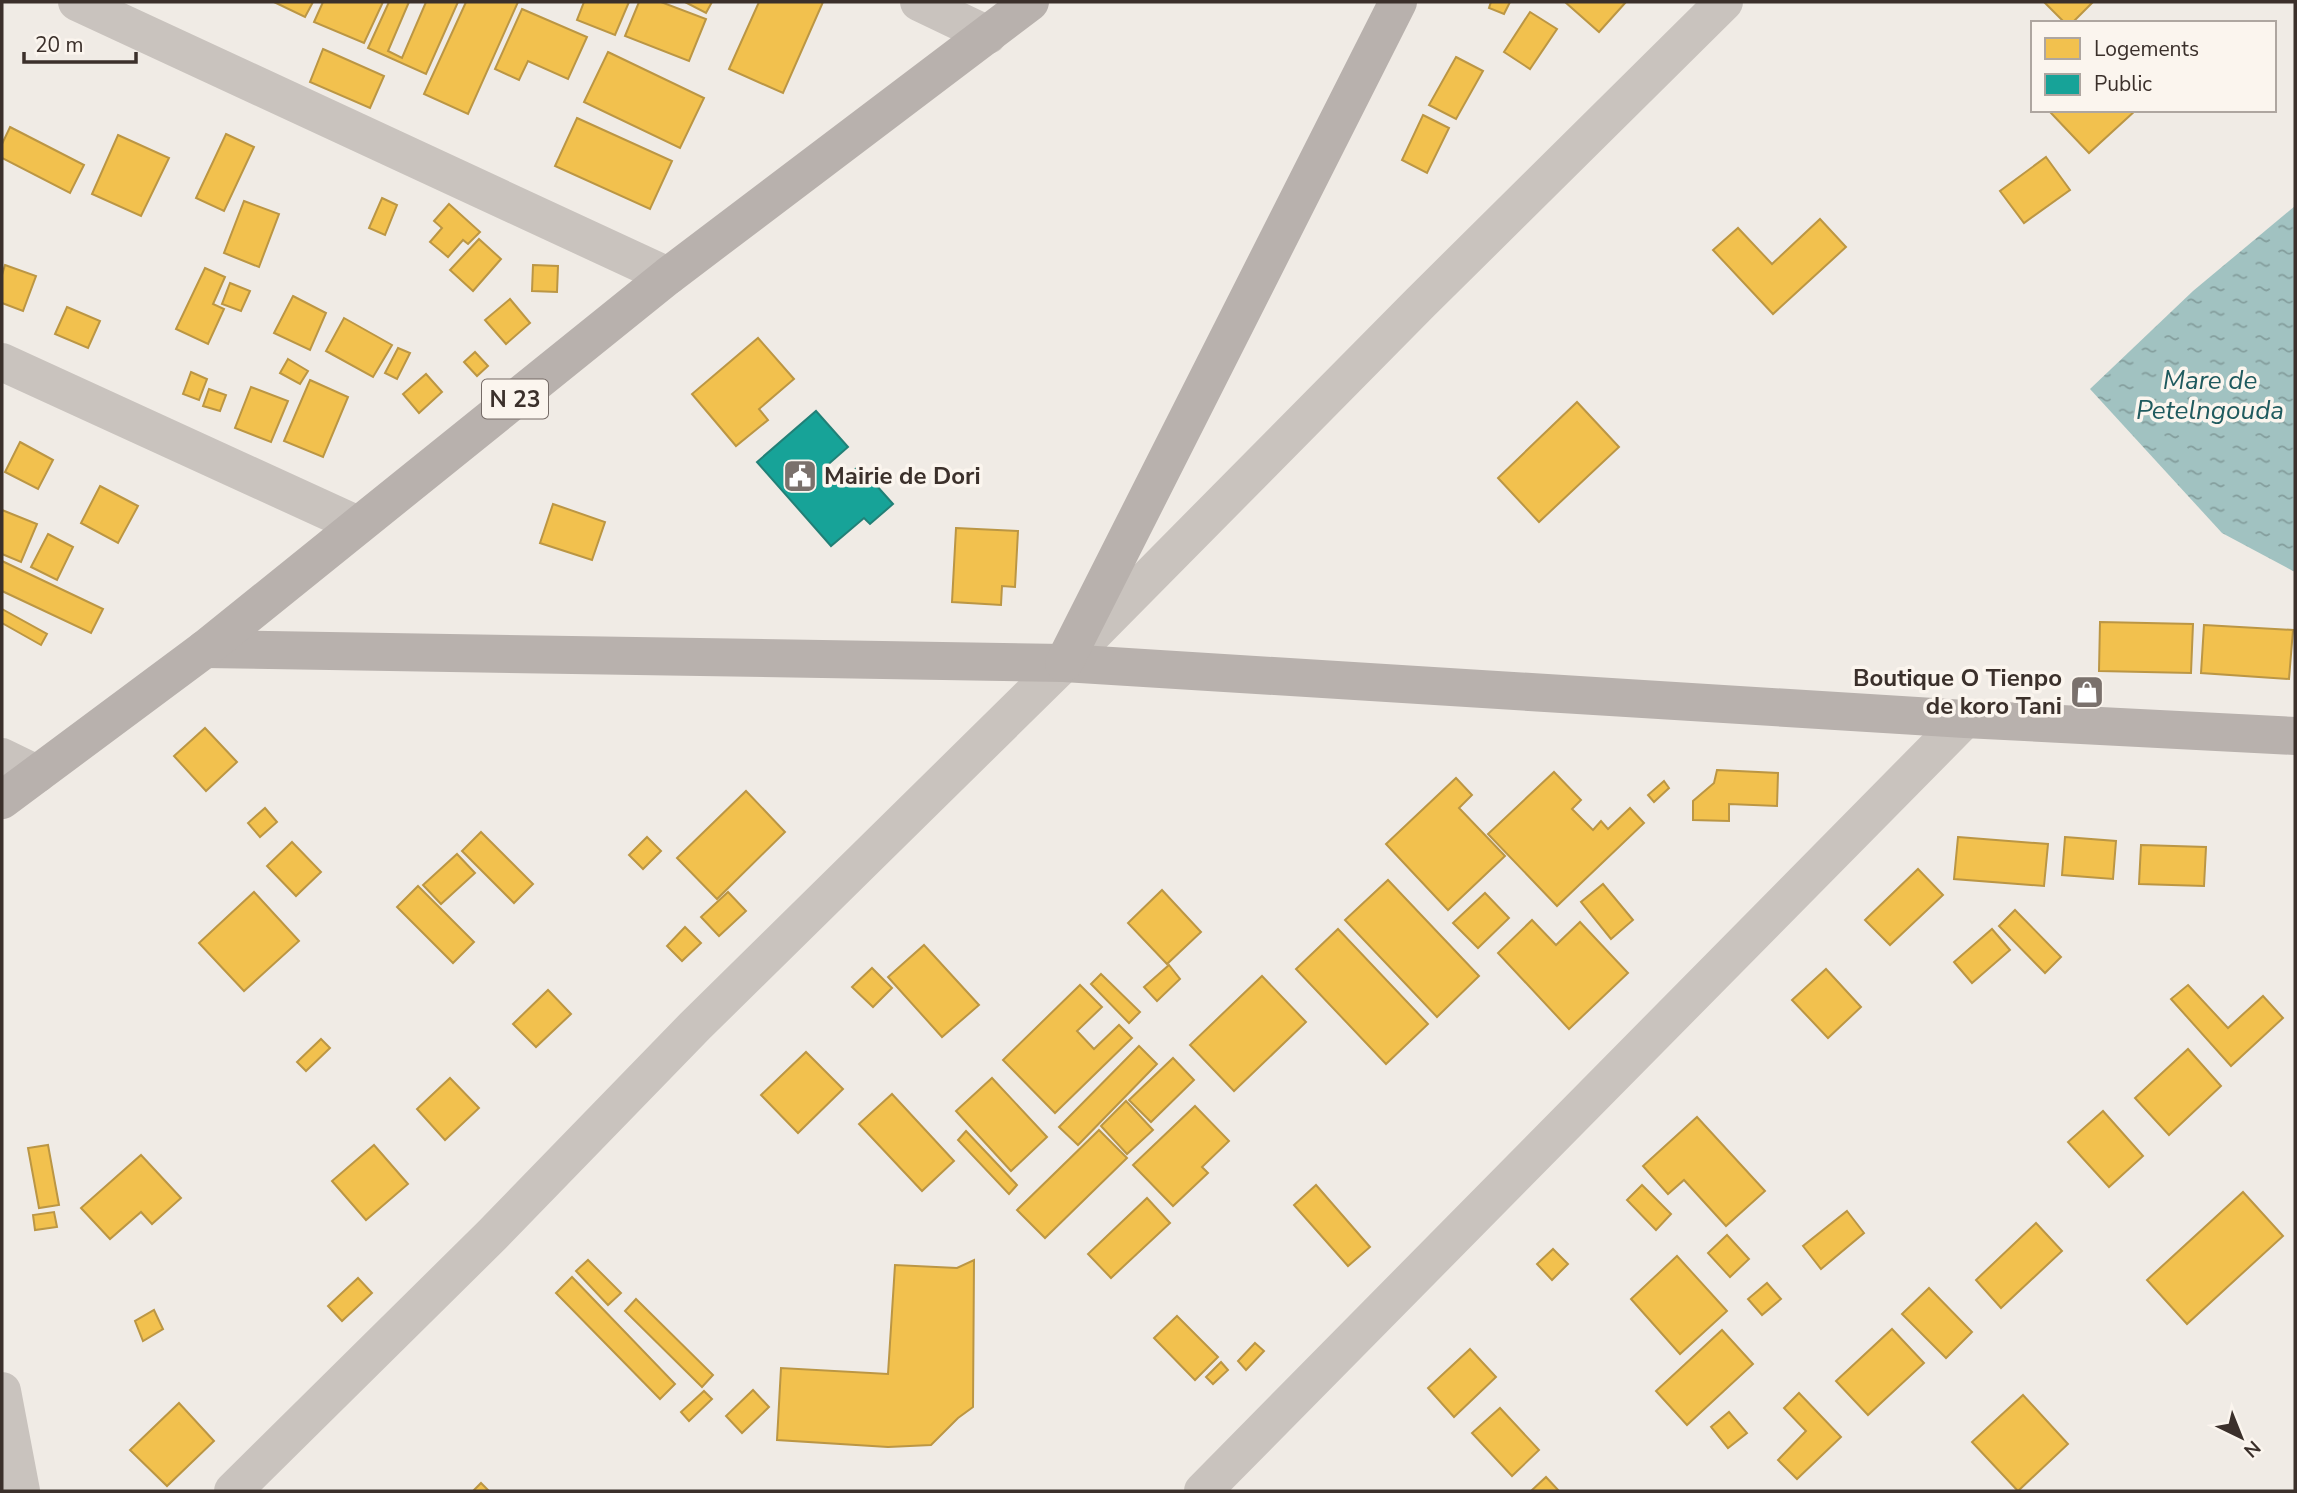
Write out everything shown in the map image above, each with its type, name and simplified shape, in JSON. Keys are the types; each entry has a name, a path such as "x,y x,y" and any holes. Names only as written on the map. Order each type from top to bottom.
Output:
{"main road":[{"name":"N 23","path":"2,800 205,649 985,18 1031,2"},
{"path":"1064,663 1398,2"},
{"path":"205,649 1064,663 1965,719 2295,736"}],"street":[{"path":"77,2 668,276"},
{"path":"919,2 985,18"},
{"path":"233,1491 492,1235 695,1026 1064,663 1420,303 1724,2"},
{"path":"2,362 358,525"},
{"path":"1203,1491 1965,719"},
{"path":"2,757 37,774"},
{"path":"2,1391 21,1491"}],"water":[{"name":"Mare de Petelngouda","path":"2295,206 2295,572 2222,533 2090,389 2193,291"}],"building: Logements":[{"path":"274,2 313,2 305,17"},
{"path":"323,2 383,2 364,43 314,22"},
{"path":"389,2 409,2 388,51 402,58 426,2 458,2 426,74 368,48"},
{"path":"466,2 518,2 468,114 424,94"},
{"path":"584,2 629,2 615,35 577,20"},
{"path":"639,2 661,2 706,19 689,61 625,36"},
{"path":"685,2 712,2 706,13"},
{"path":"759,2 823,2 783,93 729,69"},
{"path":"1491,2 1510,2 1504,14 1489,8"},
{"path":"1565,2 1626,2 1599,32"},
{"path":"2044,2 2093,2 2074,21 2063,21"},
{"path":"522,9 587,37 568,79 528,61 519,80 495,69"},
{"path":"1530,12 1557,29 1530,69 1504,52"},
{"path":"323,49 384,76 370,108 310,82"},
{"path":"608,52 704,98 680,148 584,102"},
{"path":"1456,57 1483,71 1456,119 1429,105"},
{"path":"2052,112 2134,112 2089,153"},
{"path":"1423,115 1449,128 1427,173 1402,160"},
{"path":"577,118 672,161 650,209 555,166"},
{"path":"10,127 84,165 70,193 2,158 2,144"},
{"path":"226,134 254,147 224,211 196,198"},
{"path":"118,135 169,158 141,216 92,194"},
{"path":"2046,157 2070,190 2024,223 2000,191"},
{"path":"382,198 397,205 385,235 369,228"},
{"path":"244,201 279,214 259,267 224,253"},
{"path":"449,204 480,232 468,244 463,240 448,257 430,242 442,228 434,221"},
{"path":"1820,219 1846,247 1773,314 1713,250 1738,228 1772,264"},
{"path":"479,239 501,259 473,291 450,270"},
{"path":"5,265 36,276 23,311 2,303 2,275"},
{"path":"533,265 558,266 557,292 532,291"},
{"path":"205,268 225,277 213,304 224,309 208,344 176,329"},
{"path":"230,283 250,291 241,311 222,304"},
{"path":"293,296 326,313 310,350 274,333"},
{"path":"510,299 530,323 506,344 485,320"},
{"path":"67,307 100,321 88,348 55,334"},
{"path":"344,318 392,345 373,377 326,351"},
{"path":"758,338 794,379 759,409 768,420 736,446 692,394"},
{"path":"398,348 410,353 397,379 385,373"},
{"path":"475,352 488,366 477,376 464,362"},
{"path":"288,359 308,371 300,384 280,373"},
{"path":"191,372 207,379 199,400 183,394"},
{"path":"426,374 442,392 419,413 403,394"},
{"path":"310,380 348,397 323,457 284,441"},
{"path":"251,387 288,401 271,442 235,428"},
{"path":"209,389 226,395 220,411 203,406"},
{"path":"1577,402 1619,447 1539,522 1498,478"},
{"path":"20,442 53,460 38,489 5,472"},
{"path":"100,486 138,506 118,543 81,523"},
{"path":"553,504 605,522 592,560 540,543"},
{"path":"2,510 37,524 21,562 2,554"},
{"path":"956,528 1018,531 1015,587 1002,586 1001,605 952,602"},
{"path":"48,534 73,547 57,580 31,567"},
{"path":"2,561 103,609 91,633 2,591"},
{"path":"2,609 47,634 41,645 2,623"},
{"path":"2100,622 2193,624 2191,673 2099,671"},
{"path":"2204,625 2293,630 2289,679 2201,673"},
{"path":"205,728 237,762 206,791 174,756"},
{"path":"1717,770 1778,773 1777,806 1729,804 1729,821 1693,820 1693,801 1714,783"},
{"path":"1554,772 1581,800 1572,809 1593,830 1601,821 1608,829 1630,808 1644,823 1557,906 1488,834"},
{"path":"1456,778 1472,795 1459,808 1505,856 1448,910 1386,844"},
{"path":"1664,781 1669,788 1654,802 1648,795"},
{"path":"746,791 785,832 717,899 677,858"},
{"path":"265,808 277,822 260,837 248,823"},
{"path":"481,832 533,884 514,903 462,851"},
{"path":"647,837 661,851 643,869 629,855"},
{"path":"1958,837 2048,844 2044,886 1954,879"},
{"path":"2065,837 2116,841 2113,879 2062,875"},
{"path":"292,842 321,872 296,896 267,866"},
{"path":"2141,845 2206,847 2204,886 2139,884"},
{"path":"457,854 475,873 441,904 423,885"},
{"path":"1918,869 1943,895 1890,945 1865,920"},
{"path":"1388,880 1479,976 1437,1017 1345,920"},
{"path":"1603,884 1633,920 1611,939 1581,902"},
{"path":"418,886 474,942 453,963 397,907"},
{"path":"1162,890 1201,932 1167,964 1128,923"},
{"path":"254,892 299,941 244,991 199,943"},
{"path":"728,892 746,911 719,936 701,917"},
{"path":"1485,893 1509,918 1478,948 1453,923"},
{"path":"2015,910 2061,957 2045,973 1999,926"},
{"path":"1532,920 1556,945 1580,922 1628,973 1569,1029 1498,953"},
{"path":"685,927 701,943 682,961 667,946"},
{"path":"1338,929 1428,1024 1386,1064 1296,969"},
{"path":"1992,929 2010,950 1972,983 1954,962"},
{"path":"924,945 979,1005 942,1037 888,977"},
{"path":"1169,965 1180,979 1157,1001 1144,987"},
{"path":"872,968 892,988 873,1007 852,987"},
{"path":"1826,969 1861,1007 1828,1038 1792,1000"},
{"path":"1101,974 1140,1012 1129,1023 1091,984"},
{"path":"1262,976 1306,1022 1234,1091 1190,1045"},
{"path":"1080,985 1102,1007 1077,1031 1094,1049 1119,1025 1132,1038 1055,1113 1003,1060"},
{"path":"2188,985 2228,1028 2263,996 2283,1018 2231,1066 2171,999"},
{"path":"548,990 571,1014 536,1047 513,1024"},
{"path":"321,1039 330,1048 306,1071 297,1062"},
{"path":"1139,1046 1157,1064 1078,1145 1059,1127"},
{"path":"2188,1049 2221,1086 2169,1135 2135,1098"},
{"path":"806,1052 843,1089 798,1133 761,1095"},
{"path":"1173,1058 1194,1080 1151,1122 1129,1100"},
{"path":"450,1078 479,1108 445,1140 417,1109"},
{"path":"992,1078 1047,1137 1011,1171 956,1111"},
{"path":"892,1094 954,1161 922,1191 859,1124"},
{"path":"1126,1101 1153,1130 1127,1154 1101,1126"},
{"path":"1195,1106 1229,1141 1202,1167 1208,1173 1173,1206 1133,1165"},
{"path":"2103,1111 2143,1156 2109,1187 2068,1142"},
{"path":"1697,1117 1765,1191 1726,1226 1684,1180 1668,1194 1643,1166"},
{"path":"1099,1130 1127,1158 1045,1238 1017,1210"},
{"path":"966,1131 1017,1185 1009,1194 958,1140"},
{"path":"48,1145 59,1205 39,1208 28,1148"},
{"path":"374,1145 408,1184 366,1220 332,1181"},
{"path":"141,1155 181,1198 152,1224 141,1212 110,1239 81,1208"},
{"path":"1316,1185 1370,1247 1348,1266 1294,1205"},
{"path":"1642,1185 1671,1214 1656,1230 1627,1200"},
{"path":"2243,1192 2283,1236 2187,1324 2147,1280"},
{"path":"1147,1198 1170,1223 1111,1278 1088,1254"},
{"path":"1847,1211 1864,1233 1821,1269 1803,1246"},
{"path":"54,1212 57,1227 35,1230 33,1215"},
{"path":"2036,1223 2062,1251 2001,1308 1976,1280"},
{"path":"1727,1235 1749,1259 1730,1277 1708,1253"},
{"path":"1553,1249 1568,1264 1552,1280 1537,1264"},
{"path":"1677,1256 1727,1311 1680,1354 1631,1299"},
{"path":"588,1260 621,1293 608,1305 576,1271"},
{"path":"974,1260 973,1407 931,1445 888,1447 777,1440 781,1368 888,1374 895,1265 957,1268"},
{"path":"572,1277 675,1384 660,1399 556,1293"},
{"path":"358,1278 372,1293 342,1321 328,1306"},
{"path":"1767,1283 1781,1299 1762,1315 1748,1299"},
{"path":"1929,1288 1972,1332 1946,1358 1902,1314"},
{"path":"636,1299 713,1375 702,1387 625,1311"},
{"path":"154,1310 163,1329 143,1341 135,1321"},
{"path":"1177,1316 1218,1357 1195,1380 1154,1338"},
{"path":"1892,1329 1924,1363 1868,1415 1836,1381"},
{"path":"1722,1330 1753,1364 1687,1425 1656,1391"},
{"path":"1255,1343 1264,1351 1246,1370 1238,1361"},
{"path":"1470,1349 1496,1377 1454,1417 1428,1388"},
{"path":"1221,1362 1228,1370 1213,1384 1206,1377"},
{"path":"753,1390 769,1407 742,1433 726,1416"},
{"path":"704,1391 712,1399 689,1421 681,1412"},
{"path":"1799,1393 1841,1437 1797,1479 1778,1460 1806,1431 1784,1408"},
{"path":"2023,1395 2068,1444 2018,1491 1972,1442"},
{"path":"179,1403 214,1441 167,1486 130,1450"},
{"path":"1500,1408 1539,1450 1512,1476 1472,1433"},
{"path":"1729,1412 1747,1433 1728,1448 1711,1427"},
{"path":"1546,1477 1559,1491 1531,1491"},
{"path":"481,1483 489,1491 473,1491"}],"building: Public":[{"name":"Mairie de Dori","path":"816,411 848,447 824,468 839,484 859,466 893,504 870,524 864,518 831,546 757,462"}],"place":[{"name":"Mairie de Dori","path":"800,476"},
{"name":"Boutique O Tienpo de koro Tani","path":"2087,692"}]}
